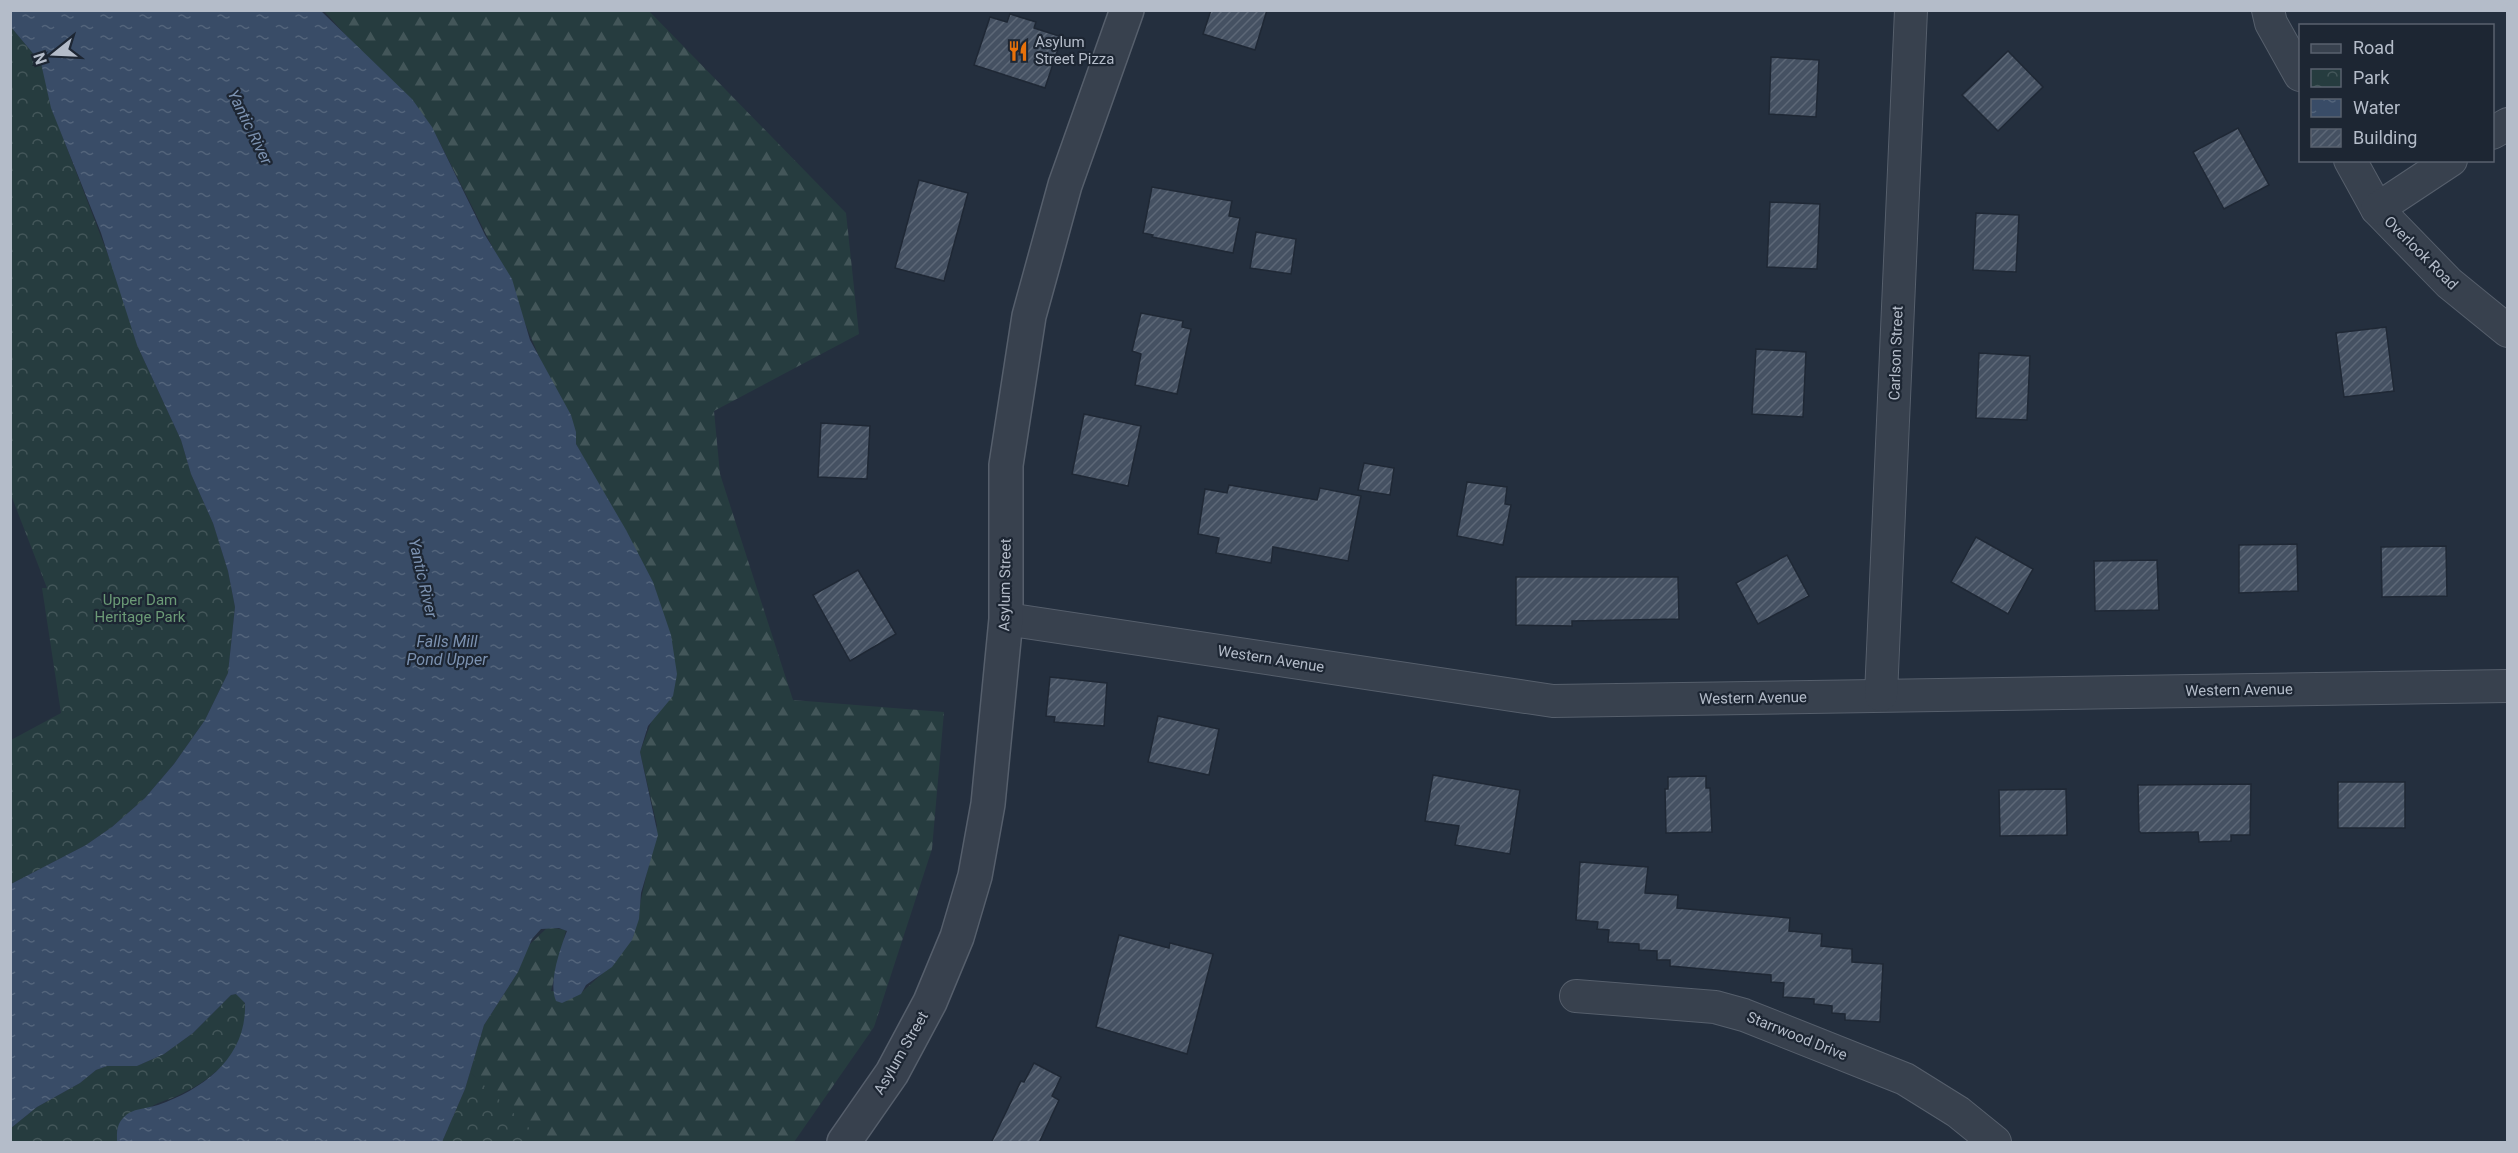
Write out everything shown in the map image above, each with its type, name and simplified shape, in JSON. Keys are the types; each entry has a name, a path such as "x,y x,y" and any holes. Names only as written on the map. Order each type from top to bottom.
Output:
{"street":[{"name":"Asylum Street","path":"844,1143 898,1063 930,1002 957,937 975,876 988,804 1006,619 1006,465 1029,316 1065,186 1127,10"},
{"name":"Carlson Street","path":"1881,695 1911,10"},
{"path":"2268,10 2271,24 2299,72"},
{"path":"2494,133 2508,124"},
{"name":"Overlook Road","path":"2351,162 2377,209 2449,283 2508,331"},
{"path":"2377,209 2448,162"},
{"name":"Western Avenue","path":"1006,619 1553,701 2508,686"},
{"name":"Starrwood Drive","path":"1576,996 1715,1007 1744,1015 1905,1079 1958,1112 1995,1143"}],"green space":[{"path":"324,11 649,11 846,213 859,334 714,411 720,474 793,700 944,712 932,849 874,1027 794,1142 540,1142 470,1072 484,1025 518,972 528,946 548,927 566,930 551,991 582,992 614,963 633,937 657,825 640,752 652,720 656,590 576,444 494,250 436,135"},
{"name":"Upper Dam Heritage Park","path":"11,27 41,63 60,130 120,286 137,345 181,440 191,474 213,523 228,571 235,607 228,673 205,720 174,764 145,798 112,827 86,845 11,884 11,740 61,713 42,588 47,588 11,495"},
{"path":"236,994 244,1001 243,1031 231,1055 223,1065 201,1083 144,1112 117,1142 11,1142 11,1128 37,1107 80,1083 96,1070 107,1066 137,1066 164,1054 193,1033 231,995"},
{"path":"470,1072 544,1142 442,1142"}],"water":[{"name":"Falls Mill Pond Upper","path":"11,10 321,11 412,99 432,127 485,235 512,279 530,340 571,415 576,432 576,444 653,582 671,635 677,674 673,696 648,726 640,752 658,835 641,893 639,919 632,940 612,967 586,985 581,994 562,1003 556,1001 553,985 556,966 567,931 559,928 541,929 532,939 518,972 484,1025 465,1089 442,1142 117,1142 118,1126 127,1114 176,1098 220,1068 239,1039 244,1022 245,1003 236,994 231,995 193,1033 164,1054 137,1066 107,1066 96,1070 80,1083 37,1107 11,1128 11,884 86,845 112,827 145,798 174,764 205,720 228,673 235,607 228,571 213,523 191,474 181,440 137,345 101,233 51,108 41,63 11,27"}],"building":[{"path":"1211,10 1267,10 1255,50 1203,34"},
{"name":"Asylum Street Pizza","path":"1010,14 1036,22 1034,28 1062,37 1045,88 974,65 990,17 1007,22"},
{"path":"2008,51 2043,87 1998,131 1962,95"},
{"path":"1771,57 1819,60 1816,117 1769,114"},
{"path":"2238,128 2269,185 2224,209 2193,152"},
{"path":"919,180 968,193 944,281 895,268"},
{"path":"1152,187 1232,201 1229,216 1240,218 1233,253 1152,237 1153,235 1143,233"},
{"path":"1770,202 1820,204 1817,269 1767,267"},
{"path":"1976,213 2019,215 2016,272 1973,270"},
{"path":"1256,232 1296,239 1291,274 1250,268"},
{"path":"1141,313 1183,321 1182,327 1191,329 1177,394 1135,385 1141,354 1132,351"},
{"path":"2386,327 2394,391 2344,397 2336,333"},
{"path":"1756,349 1806,352 1803,417 1752,414"},
{"path":"1979,353 2030,356 2027,420 1976,418"},
{"path":"1084,414 1141,426 1128,486 1072,474"},
{"path":"821,423 870,426 867,479 818,477"},
{"path":"1364,463 1394,468 1390,495 1358,490"},
{"path":"1467,482 1507,487 1505,504 1511,505 1503,545 1457,536"},
{"path":"1229,485 1317,500 1320,488 1361,496 1348,561 1273,547 1271,563 1216,553 1219,538 1198,534 1205,489 1227,493"},
{"path":"1976,537 2033,569 2008,614 1951,582"},
{"path":"2297,544 2298,591 2239,593 2239,545"},
{"path":"2446,546 2447,596 2382,597 2381,547"},
{"path":"1787,555 1809,596 1758,624 1736,583"},
{"path":"2157,560 2159,610 2095,611 2094,561"},
{"path":"858,570 896,634 850,661 813,595"},
{"path":"1516,577 1678,577 1679,619 1572,621 1572,626 1516,625"},
{"path":"1050,677 1107,683 1104,726 1054,722 1055,717 1046,716"},
{"path":"1158,716 1219,729 1209,775 1148,762"},
{"path":"1433,775 1520,790 1510,854 1455,845 1459,826 1425,821"},
{"path":"1706,776 1706,788 1710,788 1712,832 1666,833 1665,789 1668,789 1668,777"},
{"path":"2338,782 2405,782 2405,828 2338,828"},
{"path":"2251,784 2250,835 2231,835 2231,841 2199,842 2198,832 2141,833 2139,831 2138,785"},
{"path":"2066,789 2067,835 2000,836 1999,790"},
{"path":"1580,862 1648,867 1645,893 1678,895 1677,908 1790,918 1789,931 1822,934 1821,946 1852,949 1852,962 1883,964 1880,1022 1845,1020 1845,1014 1832,1013 1832,1006 1814,1004 1814,999 1783,997 1784,983 1771,982 1771,975 1670,966 1670,960 1657,960 1657,951 1639,950 1639,944 1608,942 1609,930 1597,929 1598,922 1576,920"},
{"path":"1119,935 1169,948 1170,943 1213,954 1187,1054 1096,1027"},
{"path":"1034,1063 1061,1077 1052,1096 1059,1100 1039,1143 991,1143 1021,1081 1024,1082"}],"place":[{"name":"Asylum Street Pizza","path":"1018,51"}],"water label":[{"name":"Yantic River","path":"250,127"},
{"name":"Yantic River","path":"423,578"}]}
